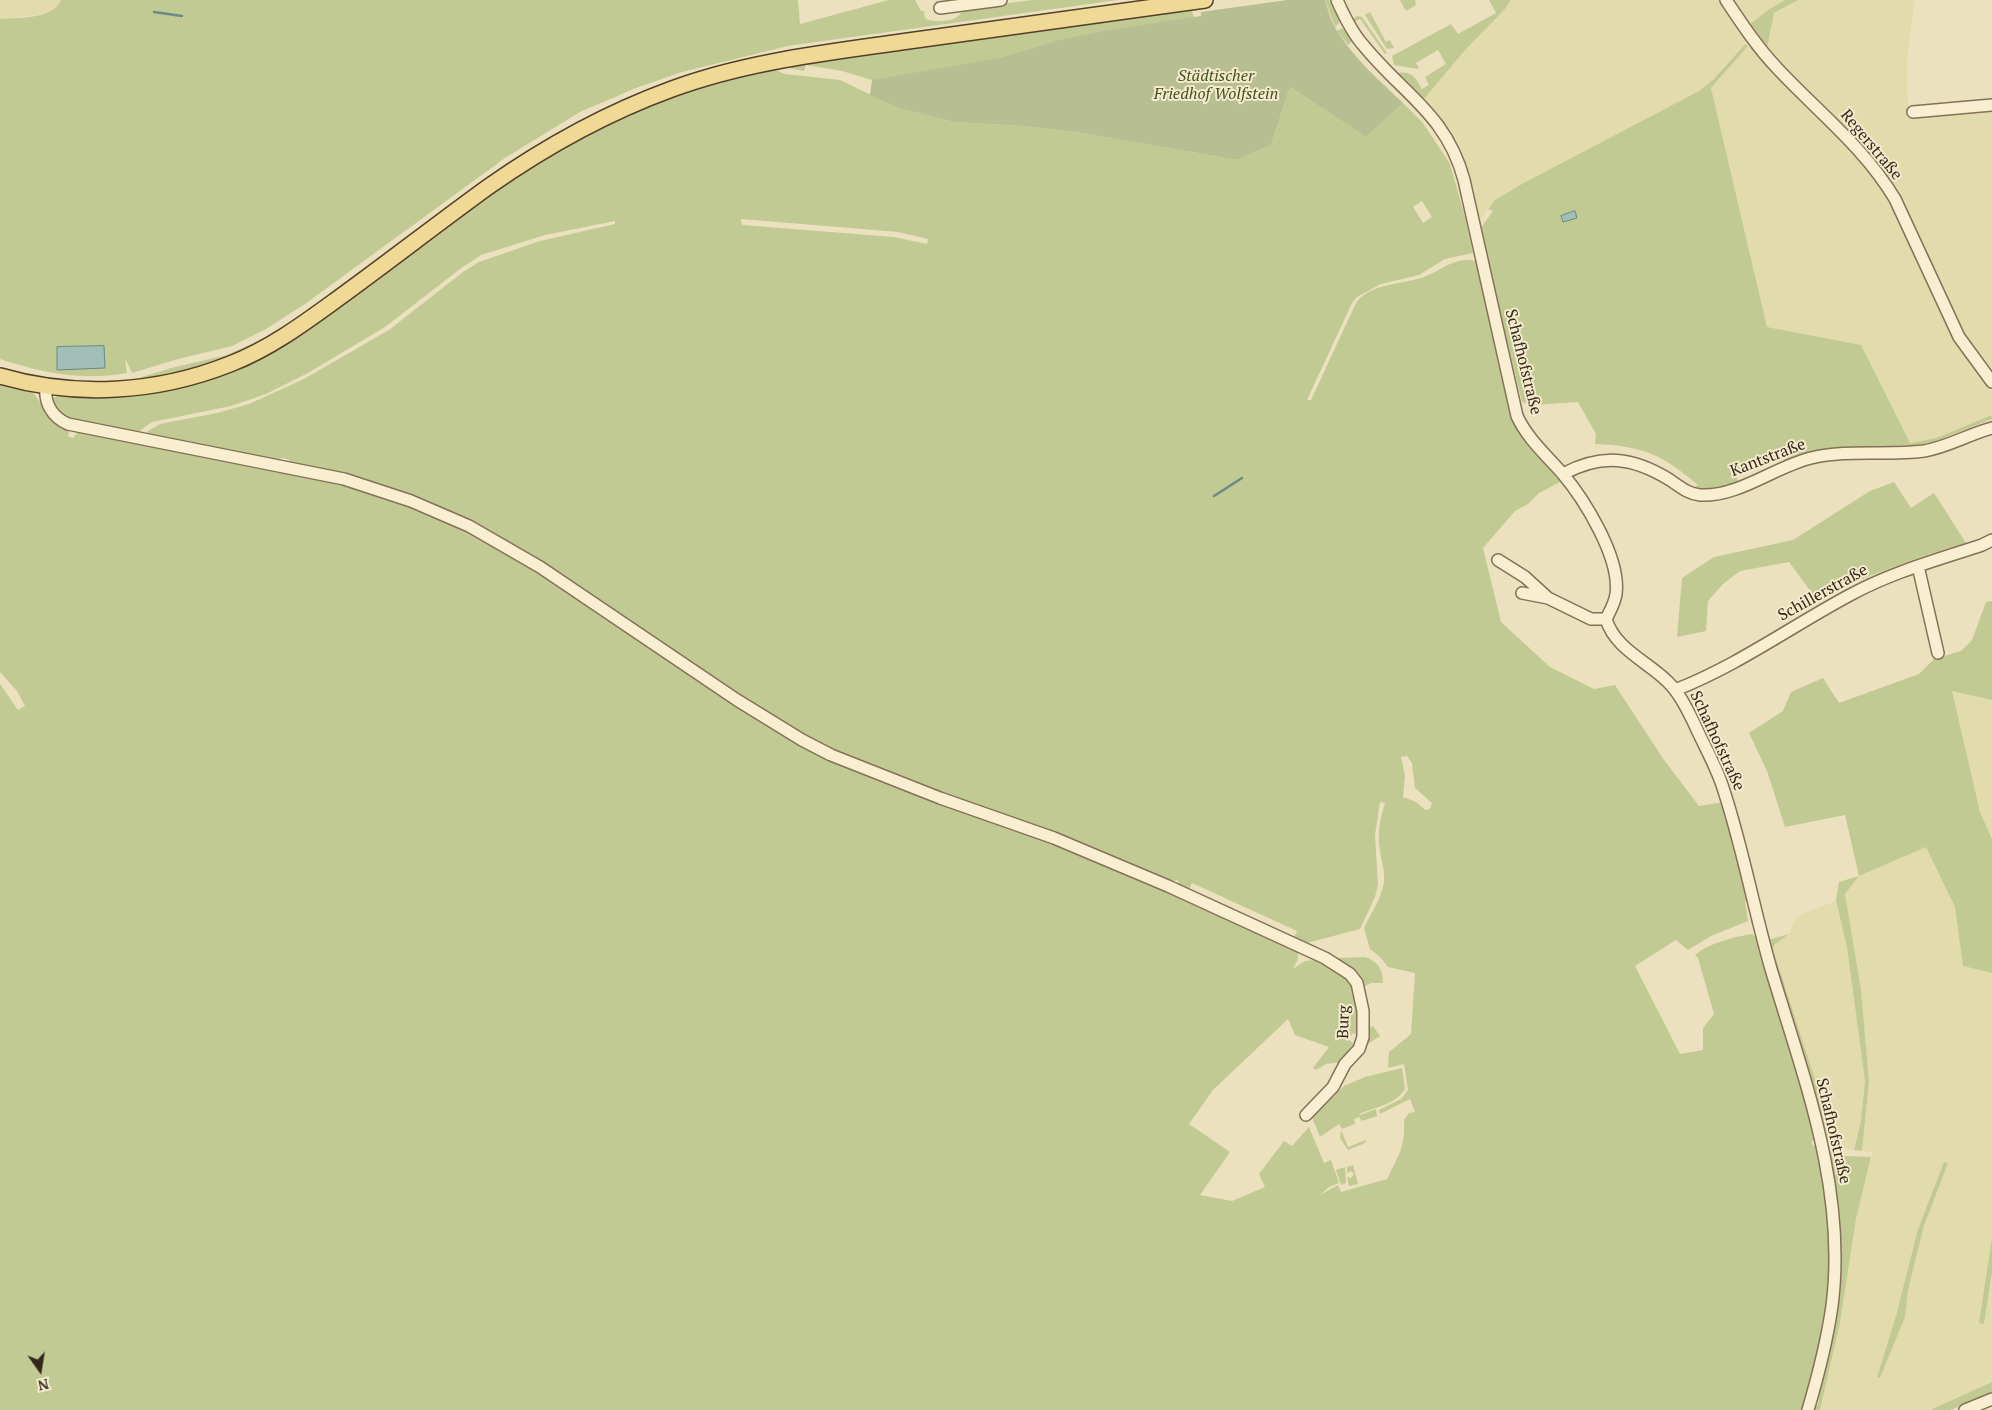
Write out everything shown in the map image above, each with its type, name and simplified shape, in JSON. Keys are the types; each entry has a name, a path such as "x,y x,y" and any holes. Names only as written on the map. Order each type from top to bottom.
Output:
{"main road":[{"path":"0,376 46,386 98,390 130,389 180,380 231,364 279,339 306,321 508,174 590,125 670,90 738,70 827,53 1205,0"}],"street":[{"path":"940,8 1001,0"},
{"name":"Schafhofstraße","path":"1336,0 1364,46 1429,113 1440,126 1455,153 1464,180 1517,416 1530,438 1563,474 1589,512 1610,557 1614,572 1616,595 1606,619 1610,630 1617,640 1659,674 1675,690 1690,716 1724,791 1771,968 1802,1065 1823,1144 1829,1176 1835,1240 1832,1305 1808,1410"},
{"name":"Regerstraße","path":"1726,0 1764,53 1858,149 1884,180 1895,199 1959,336 1992,382"},
{"path":"1914,112 1992,105"},
{"name":"Burg","path":"46,386 45,397 48,405 54,414 68,424 344,479 411,501 469,526 540,567 736,700 802,740 831,755 940,798 1054,838 1168,886 1325,958 1350,974 1357,983 1363,1012 1363,1037 1359,1049 1345,1064 1333,1087 1306,1115"},
{"name":"Kantstraße","path":"1563,474 1584,466 1626,460 1653,470 1687,492 1706,495 1742,486 1791,464 1810,458 1846,452 1938,448 1992,428"},
{"name":"Schillerstraße","path":"1675,690 1721,670 1871,584 1992,540"},
{"path":"1498,560 1525,577 1548,598 1591,619 1606,619"},
{"path":"1918,566 1938,653"},
{"path":"1522,593 1534,597 1548,598"},
{"path":"1965,1410 1992,1399"}],"shaded area":[{"path":"0,0 61,0 56,8 49,12 0,19"},
{"path":"1511,0 1720,0 1746,38 1746,42 1714,79 1699,91 1506,193 1490,205 1479,222 1461,148 1451,130 1423,100"},
{"path":"1733,0 1785,0 1749,25"},
{"path":"1798,0 1915,0 1907,57 1907,90 1910,116 1992,109 1992,374 1971,346 1955,318 1906,208 1881,165 1863,144 1767,48 1774,13"},
{"path":"1749,45 1752,46 1783,83 1844,144 1878,183 1915,254 1947,326 1961,350 1992,392 1992,415 1936,438 1910,443 1861,345 1767,327 1711,88"},
{"path":"1952,691 1992,700 1992,839 1980,812"},
{"path":"1926,847 1955,907 1963,966 1992,973 1992,1238 1980,1323 1984,1324 1992,1272 1992,1382 1930,1410 1820,1410 1840,1323 1856,1219 1873,1152 1862,1151 1869,1081 1861,990 1845,895 1859,876","holes":["1944,1162 1948,1164 1924,1226 1908,1290 1905,1317 1880,1378 1877,1376 1896,1316 1918,1229"]},
{"path":"1836,901 1847,947 1865,1081 1861,1121 1854,1150 1842,1148 1834,1144 1773,948 1774,945 1789,934 1795,919 1802,914"}],"green space":[{"path":"61,0 798,0 800,24 889,0 915,0 921,11 924,11 925,18 928,20 947,21 955,18 963,9 1032,0 1118,0 788,46 682,72 636,88 580,112 505,158 305,304 266,329 232,346 178,359 132,373 125,358 127,373 78,376 47,372 0,359 0,19 43,14 57,6"},
{"name":"Städtischer Friedhof Wolfstein","path":"1287,0 1325,0 1334,26 1350,50 1403,103 1366,137 1290,87 1271,145 1237,160 1076,132 1023,126 953,122 898,108 870,95 872,80 1000,58 1060,40 1103,31 1201,16 1201,12"},
{"path":"1325,0 1329,0 1340,22 1335,27"},
{"path":"1400,0 1415,0 1416,5 1406,11"},
{"path":"1489,0 1511,0 1423,100 1395,74 1409,73 1422,89 1429,85 1425,77 1446,64 1438,50 1416,63 1419,68 1417,69 1394,65 1392,56 1451,24 1458,34 1496,13"},
{"path":"1785,0 1798,0 1774,13 1767,48 1749,25"},
{"path":"1117,5 780,54 799,48 872,37"},
{"path":"1191,8 1194,17 1185,19 1186,28 872,85 872,80 842,71 806,65 804,71 784,67 785,65"},
{"path":"1370,12 1386,42 1390,40 1394,48 1387,49 1365,15"},
{"path":"1357,16 1362,17 1387,53 1385,54 1360,19 1354,22 1353,19"},
{"path":"1342,28 1353,41 1348,45 1337,31"},
{"path":"1745,44 1748,46 1711,88 1767,327 1861,345 1910,443 1936,438 1992,415 1992,419 1931,443 1838,448 1822,450 1785,461 1781,455 1735,472 1738,482 1710,488 1693,488 1698,485 1685,474 1651,454 1626,447 1595,444 1596,434 1578,402 1535,405 1522,402 1480,229 1493,211 1488,209 1495,200 1522,184 1699,91 1714,79"},
{"path":"774,68 785,74 840,80 898,108 953,122 1023,126 1076,132 1237,160 1271,145 1290,87 1366,137 1403,103 1423,123 1450,164 1473,253 1445,259 1419,275 1381,284 1357,297 1352,303 1307,400 1311,400 1360,298 1385,286 1421,278 1447,265 1468,260 1476,261 1518,430 1560,482 1539,493 1528,504 1515,511 1483,548 1501,622 1550,667 1594,689 1615,685 1664,760 1699,806 1724,802 1749,900 1745,901 1748,921 1711,936 1688,950 1676,940 1635,966 1680,1054 1703,1050 1703,1028 1714,1014 1698,958 1695,955 1714,944 1737,937 1752,934 1759,939 1817,1137 1812,1141 1812,1145 1818,1147 1830,1225 1826,1319 1804,1410 0,1410 0,684 18,710 25,706 17,691 0,672 0,384 32,391 49,415 70,430 68,436 73,438 78,432 279,473 290,464 289,460 283,458 275,460 148,435 148,431 160,424 217,413 249,404 304,379 389,330 463,272 479,262 540,241 615,224 615,221 545,235 481,255 385,327 308,373 266,394 231,406 152,422 137,433 69,419 58,412 53,399 59,394 237,367 557,149 651,102 697,86","holes":["1422,201 1432,217 1423,223 1413,207","741,219 898,232 928,239 927,244 894,237 742,225","1407,756 1412,763 1415,788 1432,803 1430,809 1425,810 1416,802 1403,797 1405,776 1401,757","1380,802 1385,803 1379,832 1380,854 1384,873 1383,887 1364,928 1370,949 1388,967 1415,973 1411,1034 1389,1052 1388,1068 1404,1064 1408,1090 1401,1099 1379,1110 1380,1114 1410,1099 1415,1112 1409,1113 1404,1120 1404,1137 1395,1164 1387,1179 1341,1192 1338,1185 1320,1195 1329,1187 1339,1183 1331,1160 1324,1163 1309,1127 1292,1146 1284,1141 1259,1174 1265,1187 1232,1201 1200,1195 1230,1152 1189,1124 1213,1090 1288,1019 1295,1035 1329,1047 1313,1068 1316,1070 1326,1064 1341,1062 1357,1047 1348,1039 1353,1033 1359,1037 1356,991 1348,980 1316,961 1306,961 1293,969 1298,959 1298,953 1163,891 1167,882 1178,880 1179,886 1188,892 1192,883 1297,931 1293,940 1303,944 1360,929 1375,897 1378,885 1375,835"]},
{"path":"391,250 315,308 252,347 236,355 184,372 132,380 171,368 227,355 264,338"},
{"path":"1894,482 1911,508 1934,493 1966,543 1890,568 1817,600 1789,562 1740,571 1723,584 1708,601 1706,631 1677,637 1682,578 1714,557 1793,540 1870,491"},
{"path":"1992,601 1992,700 1952,691 1980,812 1992,839 1992,973 1963,966 1955,907 1926,847 1859,876 1845,815 1785,827 1767,771 1749,733 1783,711 1791,692 1823,678 1839,703 1919,674 1934,659 1961,651 1972,640 1986,602"},
{"path":"1859,876 1845,894 1861,990 1869,1081 1862,1151 1854,1150 1861,1121 1865,1081 1847,947 1836,901 1839,882"},
{"path":"1789,934 1774,945 1773,949 1834,1144 1828,1142 1768,940"},
{"path":"1365,957 1379,967 1383,983 1371,983 1363,987 1335,958"},
{"path":"1373,1026 1380,1036 1368,1044 1366,1042 1367,1029"},
{"path":"1402,1068 1405,1089 1401,1094 1384,1105 1359,1114 1376,1109 1377,1116 1362,1121 1359,1117 1354,1119 1355,1124 1342,1129 1339,1124 1320,1137 1312,1117 1344,1086 1365,1077"},
{"path":"1341,1130 1348,1147 1366,1140 1365,1143 1348,1150 1340,1138"},
{"path":"1829,1151 1846,1156 1871,1157 1856,1219 1840,1323 1820,1410 1813,1410 1818,1405 1819,1398 1816,1396 1834,1324"},
{"path":"1944,1162 1948,1163 1924,1226 1908,1290 1905,1317 1880,1378 1877,1377 1896,1316 1918,1229"},
{"path":"1353,1165 1358,1184 1349,1186 1347,1177 1351,1178 1354,1174 1351,1171 1347,1173 1347,1167"},
{"path":"1345,1167 1346,1183 1341,1185 1336,1170"},
{"path":"1992,1238 1992,1272 1984,1324 1979,1323"},
{"path":"1992,1382 1992,1392 1951,1410 1930,1410"}],"water":[{"path":"1575,211 1577,218 1563,222 1561,216"},
{"path":"104,346 105,368 57,370 57,347"}],"waterway":[{"path":"154,12 182,16"},
{"path":"1214,496 1242,478"}]}
